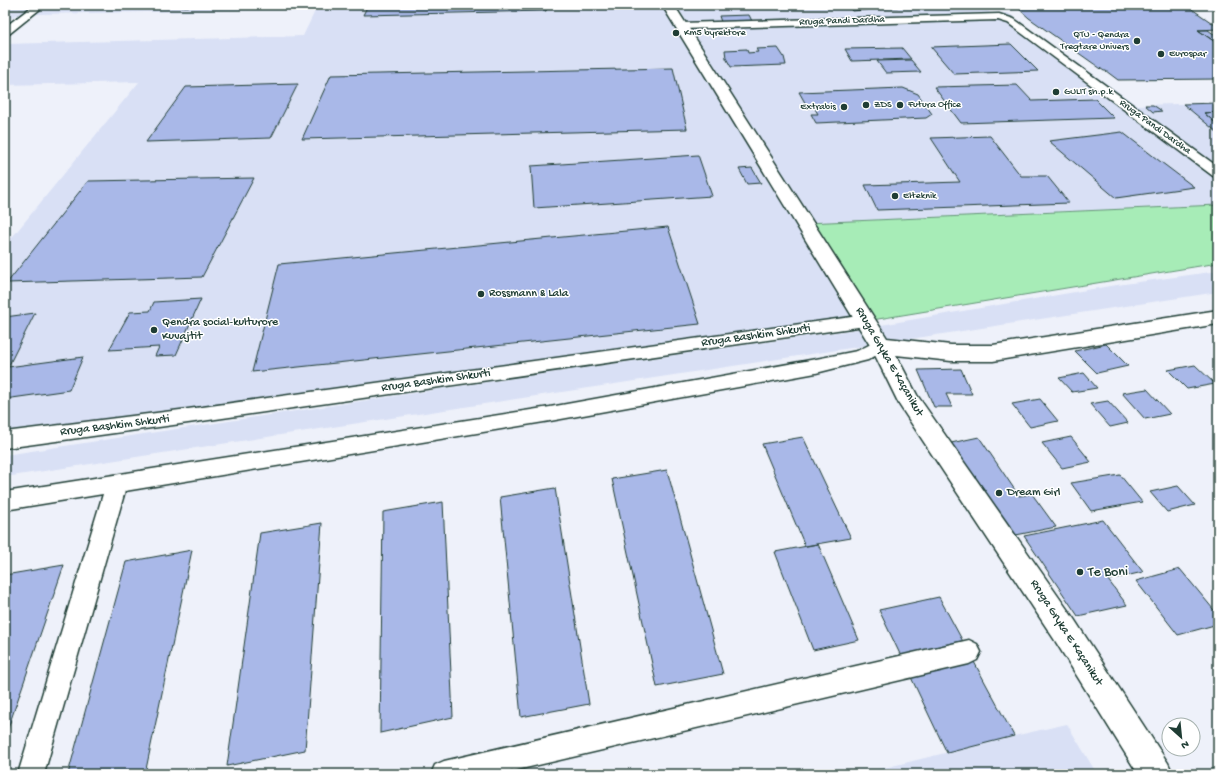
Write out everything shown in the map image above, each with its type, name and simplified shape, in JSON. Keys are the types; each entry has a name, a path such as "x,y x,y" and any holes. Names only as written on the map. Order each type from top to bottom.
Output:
{"street":[{"path":"5,32 40,5"},
{"name":"Rruga Gryka E Kaçanikut","path":"668,5 881,345 908,400 1064,630 1157,774"},
{"name":"Rruga Pandi Dardha","path":"681,26 999,17 1011,21 1218,173"},
{"path":"5,501 550,414 816,366 862,356 881,345 951,353 993,353 1218,317"},
{"name":"Rruga Bashkim Shkurti","path":"5,440 181,417 866,321"},
{"path":"31,774 117,484"},
{"path":"444,774 498,768 969,652"}],"shaded area":[{"path":"5,5 980,5 992,14 1008,13 1136,105 1218,103 1218,205 806,223 866,321 5,443 5,246 139,82 5,85 5,44 303,36 316,9 35,14 16,15 5,23"},
{"path":"1218,271 1218,292 5,477 5,455 488,382 852,330 1110,286"},
{"path":"1067,724 1097,774 860,774 1014,736"}],"green space":[{"path":"1218,205 1218,263 866,321 806,223"}],"building":[{"path":"63,5 119,5 117,7 60,8"},
{"path":"161,5 289,5 158,7"},
{"path":"368,5 547,5 546,11 363,15"},
{"path":"847,5 896,5 898,7 852,11"},
{"path":"916,5 964,5 921,9"},
{"name":"QTU - Qendra Tregtare Univers","path":"1062,5 1186,5 1218,27 1218,29 1198,30 1218,44 1218,79 1118,80 1029,18 1018,8 1065,7"},
{"path":"749,15 752,21 721,22 719,16"},
{"path":"1198,30 1208,30 1218,37 1218,44"},
{"path":"1011,44 1038,71 954,74 931,47"},
{"path":"778,48 784,57 786,65 731,67 726,58 725,50 747,49 748,53 758,52 756,49"},
{"path":"902,48 911,59 852,61 845,49"},
{"path":"911,60 921,72 886,73 877,61"},
{"path":"673,68 687,129 302,139 331,75"},
{"path":"298,84 271,138 146,142 186,87"},
{"path":"1017,85 1032,101 1095,99 1114,118 961,123 934,87"},
{"name":"ZDS","path":"903,88 918,94 932,114 926,118 816,123 811,114 818,114 814,107 808,108 799,92"},
{"path":"1218,103 1218,112 1204,113 1218,125 1218,133 1183,104"},
{"path":"1145,105 1153,105 1162,111 1153,112"},
{"path":"1218,112 1218,125 1204,113"},
{"path":"1122,132 1194,187 1116,198 1049,141"},
{"path":"990,136 1021,176 1047,176 1069,203 877,210 865,185 960,182 931,138"},
{"path":"698,155 712,196 534,208 531,166"},
{"path":"752,168 761,183 747,184 739,169"},
{"path":"254,178 202,277 7,283 88,181"},
{"name":"Rossmann & Lala","path":"668,227 700,324 252,372 279,264"},
{"name":"Qendra social-kulturore Kuvajtit","path":"201,299 176,355 155,356 159,347 109,350 130,312 150,311 154,302"},
{"path":"35,313 8,367 83,357 69,390 5,399 5,317"},
{"path":"1106,344 1128,366 1097,373 1075,351"},
{"path":"1195,365 1215,384 1187,389 1168,370"},
{"path":"961,369 972,394 946,394 952,407 934,407 918,370"},
{"path":"1084,373 1097,388 1072,392 1059,378"},
{"path":"1147,389 1170,414 1145,419 1122,393"},
{"path":"1040,399 1058,421 1030,427 1012,404"},
{"path":"1108,401 1128,423 1110,427 1090,404"},
{"path":"803,437 851,538 805,546 762,444"},
{"path":"979,437 1019,496 1032,494 1056,527 1011,536 951,443"},
{"path":"1071,437 1091,462 1062,468 1042,443"},
{"path":"667,470 723,674 657,687 612,479"},
{"path":"1120,475 1142,502 1091,511 1071,483"},
{"path":"1178,486 1195,505 1167,512 1150,492"},
{"path":"555,488 589,704 521,717 500,497"},
{"path":"443,502 453,717 380,733 383,512"},
{"path":"1103,520 1143,572 1108,580 1127,605 1078,616 1024,536"},
{"path":"322,523 305,750 227,766 260,533"},
{"path":"818,544 859,640 813,650 775,552"},
{"path":"192,550 145,774 68,774 126,562"},
{"path":"64,565 5,737 5,575"},
{"path":"1180,569 1218,615 1218,624 1178,635 1136,581"},
{"path":"939,597 1014,736 947,753 879,610"}],"place":[{"name":"Km5 byrektore","path":"676,33"},
{"name":"QTU - Qendra Tregtare Univers","path":"1137,41"},
{"name":"Eurospar","path":"1161,54"},
{"name":"GULIT sh.p.k","path":"1056,92"},
{"name":"ZDS","path":"866,105"},
{"name":"Futura Office","path":"900,105"},
{"name":"Extrabis","path":"844,107"},
{"name":"Elteknik","path":"895,196"},
{"name":"Rossmann & Lala","path":"481,294"},
{"name":"Qendra social-kulturore Kuvajtit","path":"154,330"},
{"name":"Dream Girl","path":"999,493"},
{"name":"Te Boni","path":"1080,572"}]}
